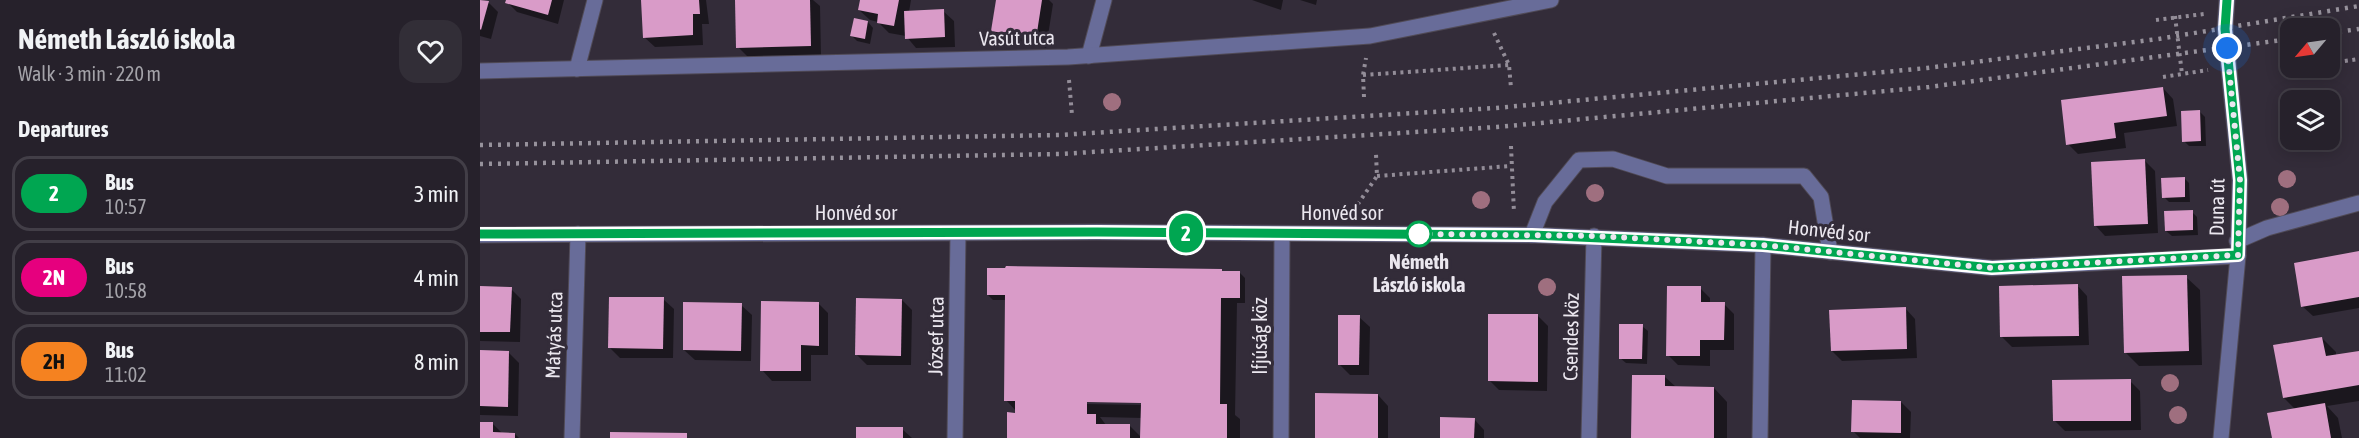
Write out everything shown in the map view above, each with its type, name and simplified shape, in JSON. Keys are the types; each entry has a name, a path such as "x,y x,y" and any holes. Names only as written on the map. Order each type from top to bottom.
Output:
{"street":[{"path":"577,69 595,0"},
{"path":"1089,56 1104,0"},
{"name":"Vasút utca","path":"480,71 1089,56 1370,36 1551,0"},
{"name":"Duna út","path":"2222,438 2240,180 2227,48 2227,6"},
{"path":"1532,235 1545,202 1579,160 1613,159 1667,176 1804,176 1821,196 1830,252"},
{"path":"2237,248 2267,228 2359,203"},
{"name":"Honvéd sor","path":"480,235 1097,232 1515,234 1763,245 1992,268 2237,248"},
{"name":"Mátyás utca","path":"572,438 578,234"},
{"name":"József utca","path":"956,438 958,234"},
{"name":"Ifjúság köz","path":"1281,438 1282,234"},
{"name":"Csendes köz","path":"1589,438 1594,236"},
{"path":"1760,438 1763,245"}],"path":[{"path":"2156,20 2227,6"},
{"path":"1484,14 1509,65 1511,88"},
{"path":"2175,16 2182,74"},
{"path":"1364,98 1363,75 1370,36"},
{"path":"1068,57 1072,115"},
{"path":"2340,62 2359,59"},
{"path":"1363,75 1509,65"},
{"path":"2163,77 2230,67"},
{"path":"1511,146 1515,234"},
{"path":"1356,234 1358,204 1377,177 1376,154"},
{"path":"1377,177 1511,166"}],"building":[{"path":"480,0 489,1 481,30 480,29"},
{"path":"506,0 552,0 548,15 505,3"},
{"path":"641,0 699,0 700,14 693,14 693,35 643,38"},
{"path":"735,0 810,0 811,46 736,48"},
{"path":"860,0 899,0 894,26 877,23 878,14 858,10"},
{"path":"996,0 1042,0 1036,39 991,31"},
{"path":"944,9 945,37 905,39 904,11"},
{"path":"854,18 868,21 865,39 850,36"},
{"path":"2163,87 2167,116 2114,123 2116,138 2066,145 2061,100"},
{"path":"2200,110 2201,141 2182,142 2181,111"},
{"path":"2145,159 2148,224 2094,226 2091,162"},
{"path":"2185,177 2185,197 2162,198 2161,178"},
{"path":"2193,210 2193,230 2165,231 2164,211"},
{"path":"2359,251 2359,297 2301,307 2294,263"},
{"path":"1006,266 1240,271 1240,298 1221,298 1220,404 1227,404 1227,438 1140,438 1141,403 1087,402 1087,414 1096,414 1096,424 1130,424 1130,438 1007,438 1007,412 1015,413 1015,401 1004,401 1005,295 987,295 987,268 1005,268"},
{"path":"2187,275 2189,351 2124,353 2122,276"},
{"path":"2078,284 2079,336 2000,337 1999,286"},
{"path":"480,286 512,287 510,332 480,332"},
{"path":"1667,286 1701,286 1701,302 1725,302 1724,340 1700,340 1700,356 1666,356"},
{"path":"609,297 664,297 663,349 608,348"},
{"path":"856,298 902,299 901,356 855,355"},
{"path":"761,301 819,302 819,346 801,345 801,371 760,371"},
{"path":"683,302 742,303 741,351 683,350"},
{"path":"1906,307 1907,349 1831,351 1829,310"},
{"path":"1488,314 1538,314 1538,382 1488,381"},
{"path":"1338,315 1360,315 1359,365 1338,365"},
{"path":"1619,324 1643,324 1642,359 1619,359"},
{"path":"2322,337 2326,356 2359,351 2359,385 2283,398 2273,345"},
{"path":"480,350 509,351 508,407 480,406"},
{"path":"1632,375 1665,375 1665,386 1714,387 1714,438 1631,438"},
{"path":"2131,379 2131,421 2053,421 2052,380"},
{"path":"1315,393 1378,394 1378,438 1315,438"},
{"path":"1852,400 1901,401 1901,433 1851,432"},
{"path":"2325,403 2331,438 2272,438 2267,413"},
{"path":"1440,417 1475,418 1474,438 1440,438"},
{"path":"480,422 493,422 493,432 515,433 515,438 480,438"},
{"path":"856,427 903,427 903,438 856,438"},
{"path":"610,432 687,433 687,438 610,438"}],"railway":[{"path":"480,145 1059,135 1496,108 1927,68 2158,39 2359,6"},
{"path":"2340,32 2359,29"},
{"path":"480,164 1060,154 1497,127 1929,87 2280,40"}],"bus line":[{"name":"2","path":"480,234 1097,232 1594,236 1763,245 1992,268 2238,255 2240,180 2225,29 2227,0"}],"place":[{"name":"Németh László iskola","path":"1419,234"}],"route":[{"path":"1419,234 1594,236 1763,245 1992,268 2238,255 2240,180 2227,48"}]}
